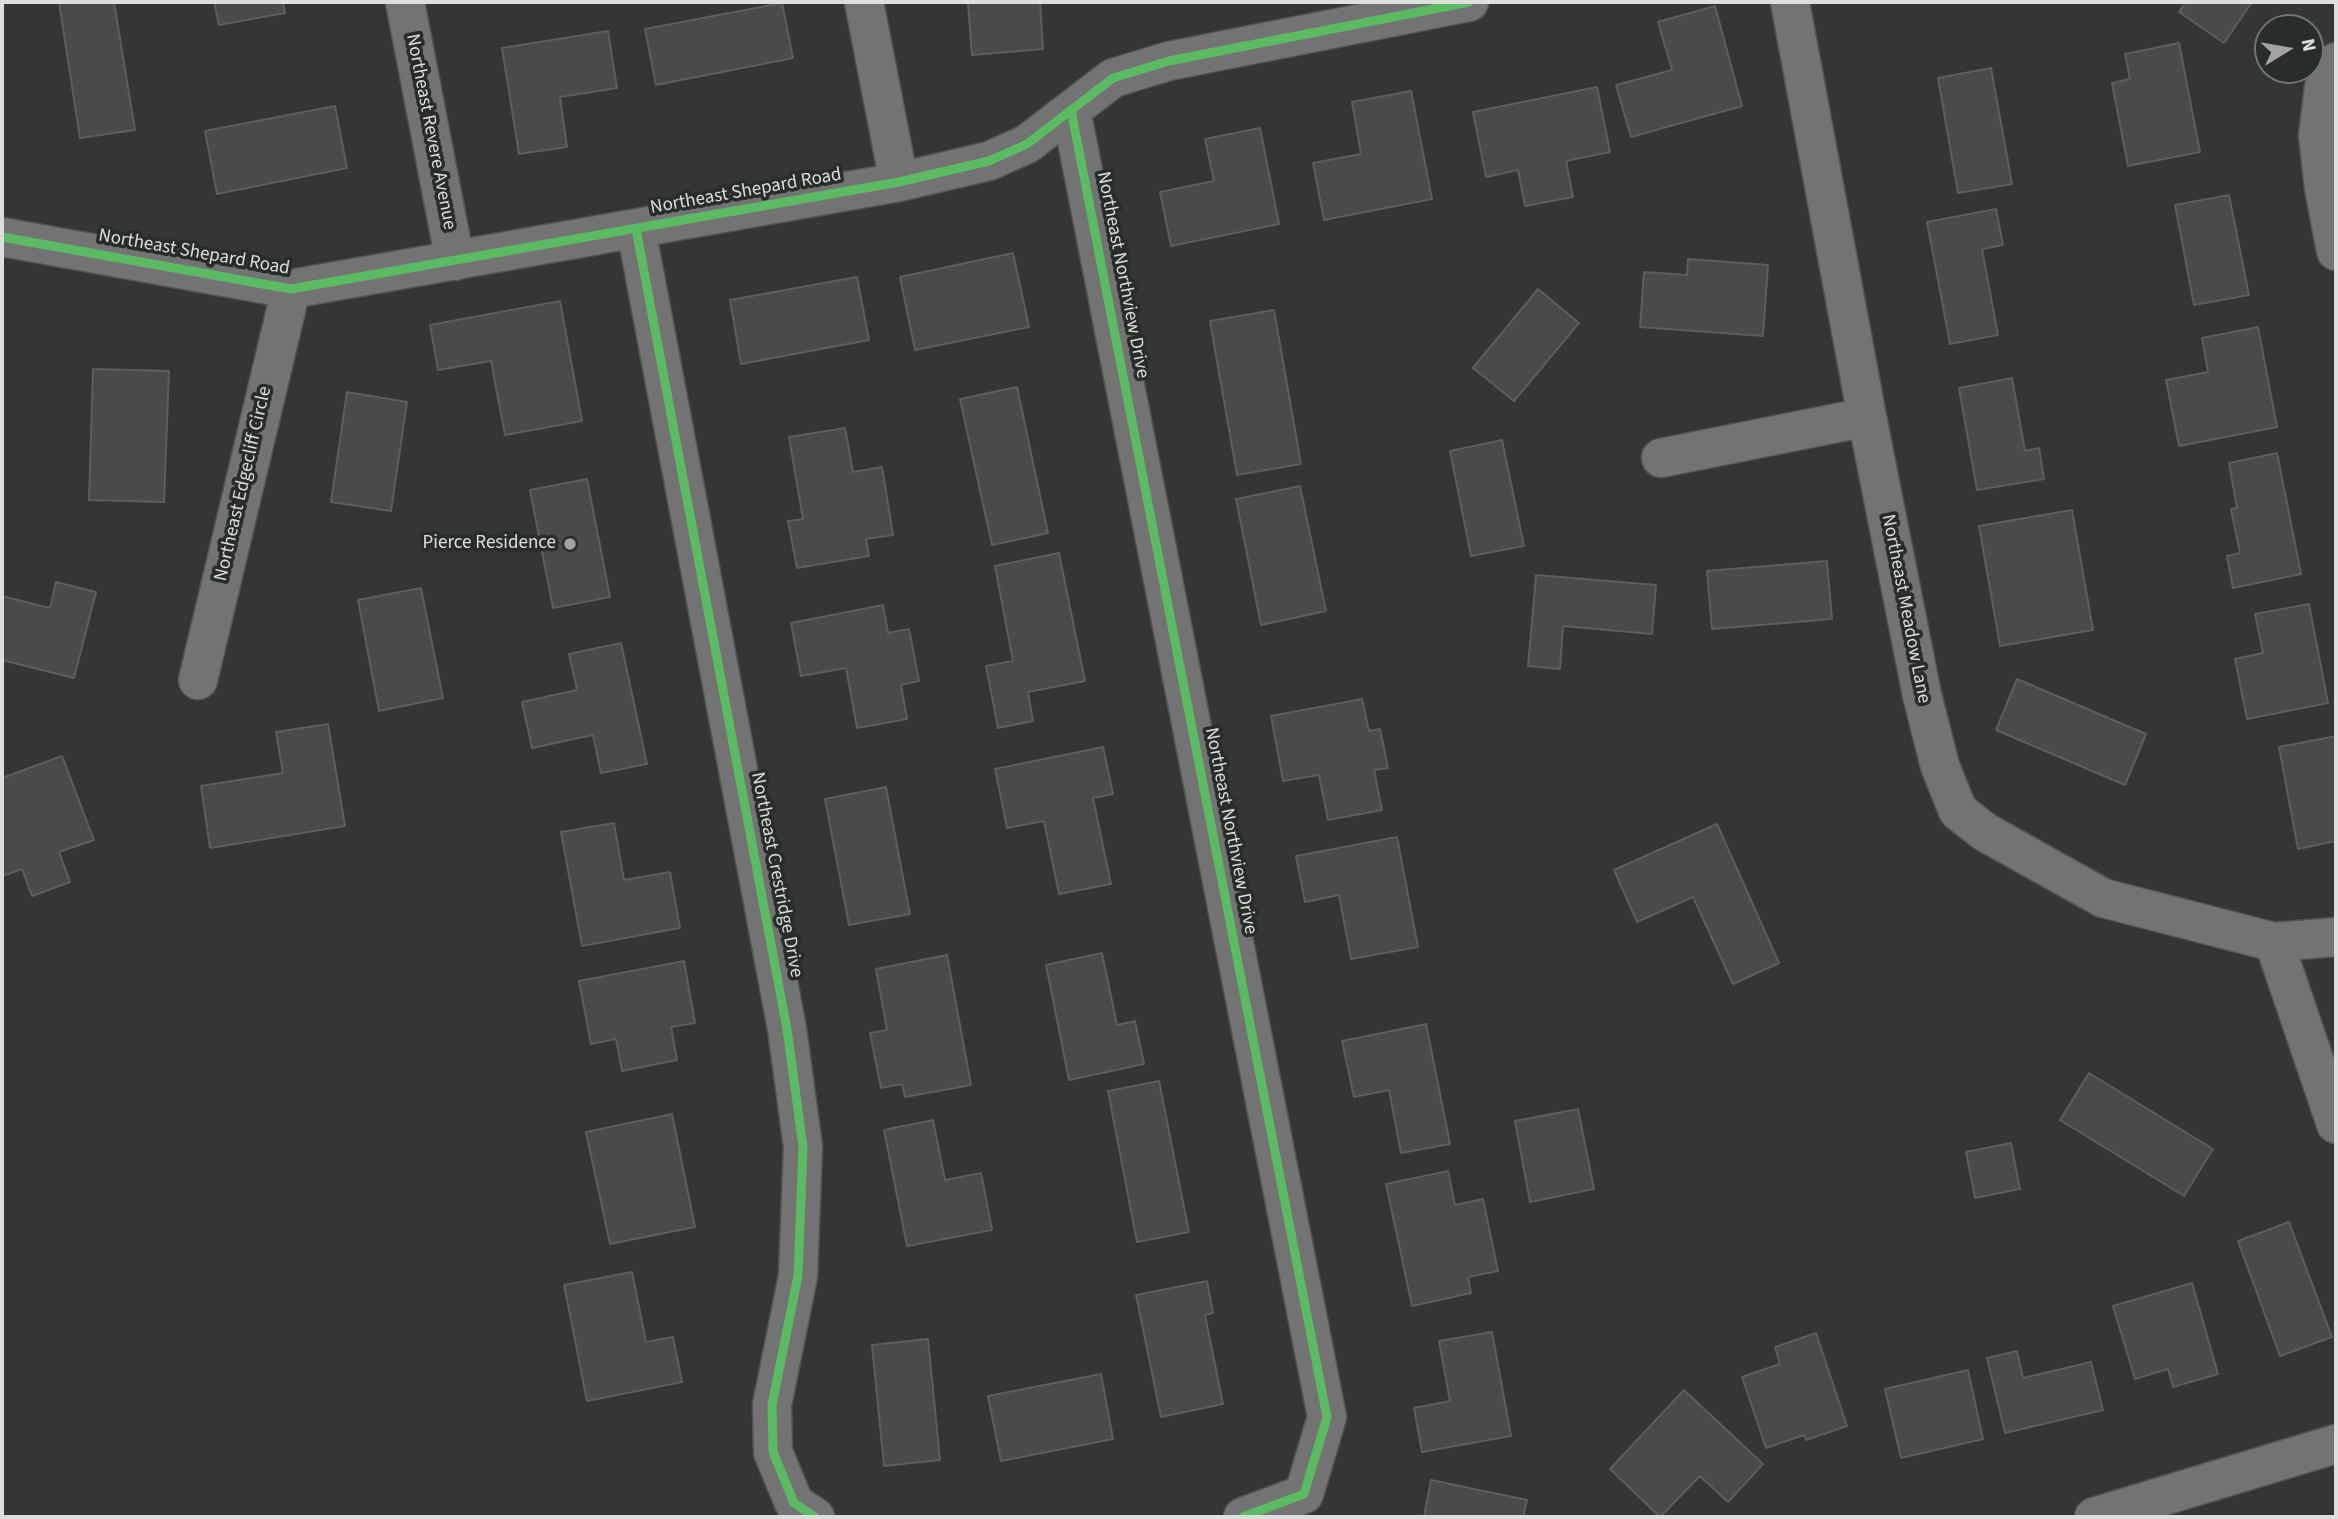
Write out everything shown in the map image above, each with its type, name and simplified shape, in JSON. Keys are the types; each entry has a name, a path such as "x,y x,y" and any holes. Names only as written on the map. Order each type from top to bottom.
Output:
{"street":[{"name":"Northeast Revere Avenue","path":"405,2 455,261"},
{"path":"864,2 899,182"},
{"name":"Northeast Shepard Road","path":"2,237 291,289 899,182 989,161 1027,144 1113,78 1169,61 1469,2"},
{"name":"Northeast Meadow Lane","path":"1790,2 1922,695 1940,766 1958,811 1985,832 2102,898 2274,942 2336,937"},
{"path":"2336,62 2323,88 2318,135 2324,188 2336,251"},
{"name":"Northeast Northview Drive","path":"1071,110 1327,1417 1304,1494 1243,1517"},
{"name":"Northeast Crestridge Drive","path":"636,229 788,1029 803,1147 798,1276 772,1405 773,1452 794,1503 815,1517"},
{"name":"Northeast Edgecliff Circle","path":"198,680 291,289"},
{"path":"1661,458 1867,416"},
{"path":"2274,942 2336,1124"},
{"path":"2094,1517 2336,1444"}],"building":[{"path":"59,2 114,2 135,130 80,138"},
{"path":"214,2 283,2 285,13 219,25"},
{"path":"968,2 1040,2 1043,49 972,55"},
{"path":"2186,2 2252,2 2224,43 2179,12"},
{"path":"782,3 793,58 656,85 645,29"},
{"path":"1715,6 1742,106 1631,137 1616,85 1672,70 1658,22"},
{"path":"608,31 617,88 560,97 567,147 519,154 502,48"},
{"path":"2179,43 2200,152 2128,166 2112,83 2130,79 2125,54"},
{"path":"1991,68 2012,184 1958,193 1938,78"},
{"path":"1597,87 1610,152 1566,161 1573,197 1525,206 1518,170 1486,177 1473,112"},
{"path":"1411,91 1432,199 1324,220 1313,163 1361,154 1352,102"},
{"path":"335,106 347,168 217,194 205,131"},
{"path":"1260,128 1279,224 1171,246 1160,192 1214,181 1205,139"},
{"path":"2229,195 2249,295 2194,305 2175,205"},
{"path":"1996,209 2003,245 1982,249 1998,335 1950,344 1927,222"},
{"path":"1013,253 1029,327 915,350 900,277"},
{"path":"1688,259 1768,265 1763,336 1640,327 1644,272 1687,275"},
{"path":"857,277 869,340 741,364 730,300"},
{"path":"1538,289 1579,323 1514,401 1473,368"},
{"path":"560,301 582,421 505,435 491,361 438,370 430,325"},
{"path":"1274,310 1301,464 1237,475 1210,321"},
{"path":"2258,327 2277,427 2179,446 2166,380 2208,372 2202,338"},
{"path":"93,369 169,371 164,502 89,500"},
{"path":"2012,378 2025,451 2039,448 2044,479 1977,490 1959,388"},
{"path":"1017,387 1048,533 992,545 960,399"},
{"path":"347,392 407,402 391,511 331,502"},
{"path":"845,428 853,472 882,467 893,535 866,539 869,556 797,568 788,521 803,519 789,437"},
{"path":"1502,440 1524,546 1471,556 1450,451"},
{"path":"2277,453 2301,574 2233,588 2227,556 2240,553 2231,509 2237,508 2229,463"},
{"name":"Pierce Residence","path":"587,479 610,597 553,608 530,490"},
{"path":"1300,486 1326,611 1261,625 1236,499"},
{"path":"2072,510 2093,630 2000,646 1979,526"},
{"path":"1059,553 1085,681 1028,692 1033,721 998,728 986,666 1013,661 995,566"},
{"path":"1827,561 1832,619 1712,629 1707,571"},
{"path":"1536,575 1656,585 1652,634 1563,626 1560,669 1528,666"},
{"path":"56,582 96,592 74,678 2,660 2,596 50,608"},
{"path":"421,588 443,698 379,711 358,600"},
{"path":"2309,604 2328,703 2247,719 2235,659 2263,653 2255,614"},
{"path":"883,605 888,633 909,629 919,681 901,685 907,719 857,728 846,668 801,676 791,623"},
{"path":"621,643 647,764 601,773 593,735 532,748 522,702 577,690 569,654"},
{"path":"2017,679 2146,734 2125,785 1996,730"},
{"path":"1362,699 1369,731 1380,729 1388,768 1374,770 1382,810 1328,820 1319,775 1283,781 1271,716"},
{"path":"328,724 345,826 210,848 201,786 283,773 276,732"},
{"path":"2336,736 2336,841 2298,849 2279,747"},
{"path":"1103,747 1113,794 1093,798 1111,884 1059,894 1044,821 1007,828 995,769"},
{"path":"62,756 94,840 59,852 70,882 32,896 22,869 2,876 2,778"},
{"path":"886,787 910,914 849,925 825,799"},
{"path":"614,823 624,880 670,872 680,928 582,946 561,832"},
{"path":"1717,824 1779,963 1733,984 1693,897 1637,922 1614,870"},
{"path":"1397,837 1418,947 1351,959 1339,895 1305,902 1296,856"},
{"path":"1102,953 1117,1025 1135,1021 1144,1064 1069,1080 1046,965"},
{"path":"947,955 971,1085 905,1097 902,1084 881,1088 870,1033 887,1030 876,969"},
{"path":"684,961 695,1023 671,1027 677,1060 622,1071 616,1039 591,1044 579,981"},
{"path":"1426,1024 1450,1144 1401,1153 1389,1090 1354,1097 1342,1041"},
{"path":"2089,1073 2213,1149 2184,1196 2060,1120"},
{"path":"1159,1081 1189,1232 1137,1242 1108,1091"},
{"path":"1578,1109 1594,1189 1530,1202 1515,1121"},
{"path":"672,1114 695,1227 610,1244 586,1132"},
{"path":"933,1120 945,1180 981,1173 992,1230 907,1246 884,1130"},
{"path":"2011,1143 2020,1189 1975,1198 1966,1152"},
{"path":"1448,1171 1455,1205 1483,1199 1498,1271 1468,1277 1471,1293 1412,1306 1386,1184"},
{"path":"2289,1222 2332,1337 2280,1356 2238,1241"},
{"path":"632,1272 646,1342 673,1337 682,1382 587,1401 564,1285"},
{"path":"1207,1281 1213,1313 1205,1315 1223,1404 1161,1417 1136,1295"},
{"path":"2192,1283 2218,1374 2173,1387 2168,1369 2135,1379 2113,1306"},
{"path":"1492,1332 1511,1436 1422,1452 1414,1408 1450,1401 1439,1341"},
{"path":"1816,1333 1847,1426 1806,1440 1804,1435 1766,1448 1742,1377 1780,1364 1775,1347"},
{"path":"928,1339 940,1460 884,1466 872,1345"},
{"path":"2017,1351 2023,1378 2091,1362 2103,1410 2005,1433 1987,1358"},
{"path":"1968,1370 1983,1439 1901,1458 1885,1389"},
{"path":"1101,1374 1113,1439 1001,1461 988,1396"},
{"path":"1684,1390 1763,1464 1728,1502 1700,1476 1660,1517 1610,1469"},
{"path":"1431,1480 1527,1500 1523,1517 1424,1517"}],"cycle path":[{"path":"2,237 291,289 899,182 989,161 1027,144 1113,78 1169,61 1469,2"},
{"path":"1071,110 1327,1417 1304,1494 1243,1517"},
{"path":"636,229 787,1029 803,1147 798,1276 772,1405 773,1452 794,1503 815,1517"}],"place":[{"name":"Pierce Residence","path":"570,544"}]}
